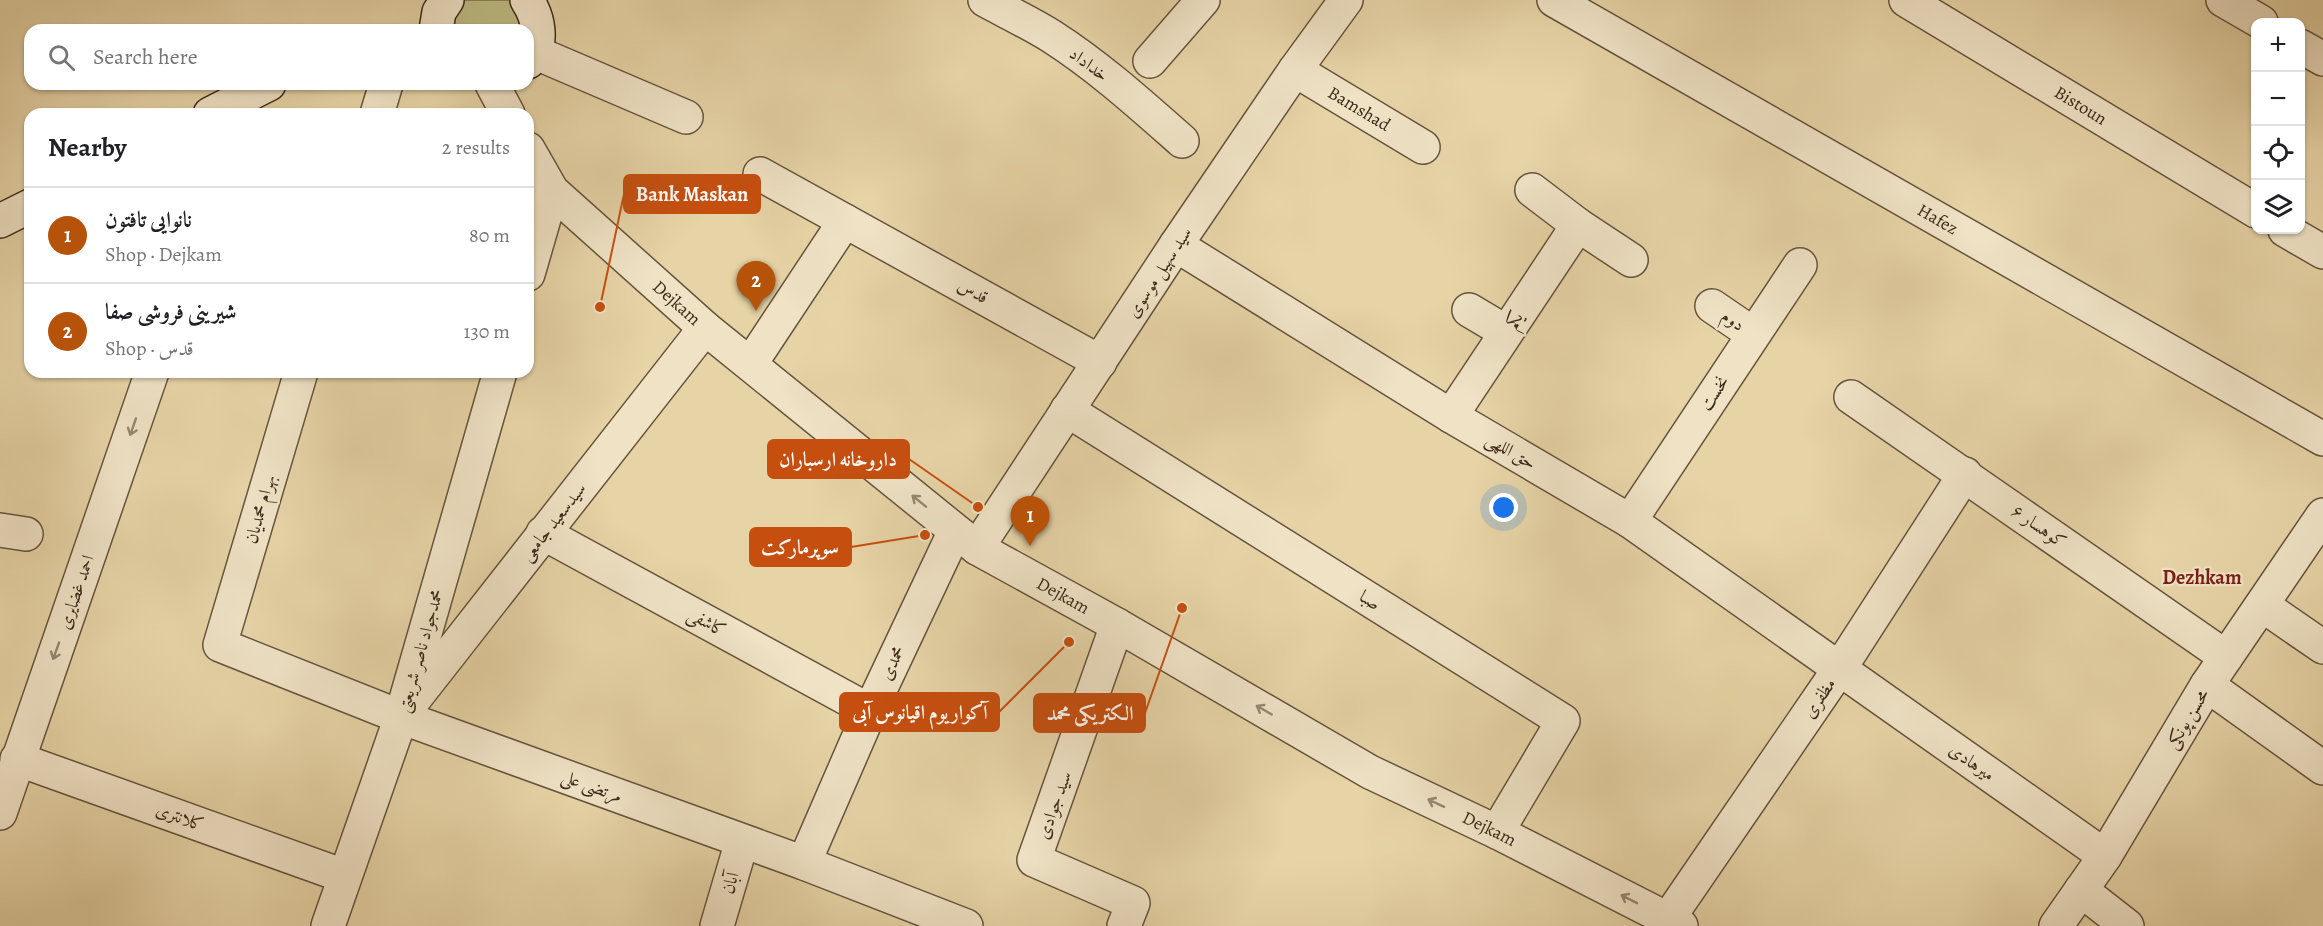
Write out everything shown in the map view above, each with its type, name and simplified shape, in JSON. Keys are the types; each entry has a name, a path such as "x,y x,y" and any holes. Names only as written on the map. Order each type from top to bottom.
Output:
{"street":[{"name":"خداداد","path":"986,0 1051,36 1087,61 1129,94 1182,141"},
{"path":"1150,61 1203,0"},
{"name":"سید سهیل موسوی","path":"966,539 1067,410 1295,70 1346,0"},
{"name":"Hafez","path":"1554,0 2323,439"},
{"name":"Bistoun","path":"1906,0 2251,209"},
{"path":"2223,0 2254,18"},
{"path":"535,28 686,117"},
{"path":"2305,48 2323,59"},
{"name":"Bamshad","path":"1295,70 1423,147"},
{"path":"379,108 384,90"},
{"path":"495,90 505,108"},
{"path":"226,108 252,98"},
{"name":"Dejkam","path":"534,160 552,191 705,328 966,539 1370,772 1497,832 1674,923"},
{"name":"قدس","path":"760,174 1100,362"},
{"path":"1532,190 1578,225 1631,260"},
{"path":"534,253 552,191"},
{"path":"0,221 24,209"},
{"path":"751,363 845,221"},
{"name":"یکم","path":"1451,416 1578,225"},
{"path":"2292,234 2323,252"},
{"name":"حق اللهی","path":"1176,245 1451,416 1630,521 1840,668"},
{"name":"نخست","path":"1630,521 1800,265"},
{"name":"دوم","path":"1712,306 1753,334"},
{"path":"1469,310 1506,332"},
{"name":"سیدسعید جامعی","path":"401,717 705,328"},
{"name":"احمد غضایری","path":"0,813 150,378"},
{"name":"بهرام محمدیان","path":"220,645 299,378"},
{"name":"محمدجواد ناصر شریعتی","path":"328,926 401,717 498,378"},
{"name":"کوهسار ۶","path":"1851,397 2226,657"},
{"name":"صبا","path":"1067,410 1570,710 1497,832"},
{"name":"مظفری","path":"1674,923 1965,474"},
{"name":"محسن پونکی","path":"2056,926 2105,855 2207,685 2323,515"},
{"name":"کاشفی","path":"543,533 870,711"},
{"name":"محمدی","path":"804,863 870,711 966,539"},
{"path":"2262,605 2323,647"},
{"name":"سید جوادی","path":"1117,625 1034,860 1132,903 1124,926"},
{"name":"مرتضی علی","path":"220,645 401,717 804,863 966,926"},
{"name":"میرهادی","path":"1840,668 2105,855"},
{"path":"2207,685 2323,768"},
{"name":"کلانتری","path":"17,759 344,876"},
{"name":"آبان","path":"717,926 742,841"},
{"path":"2081,890 2127,926"}],"shaded area":[{"path":"464,0 515,0 525,24 451,24 456,8"}],"place":[{"name":"Bank Maskan","path":"600,307"},
{"name":"شیرینی فروشی صفا","path":"756,311"},
{"name":"داروخانه ارسباران","path":"978,507"},
{"name":"سوپرمارکت","path":"925,535"},
{"name":"نانوایی تافتون","path":"1030,546"},
{"name":"الکتریکی محمد","path":"1182,608"},
{"name":"آکواریوم اقیانوس آبی","path":"1069,642"}],"district":[{"name":"Dezhkam","path":"2202,577"}]}
